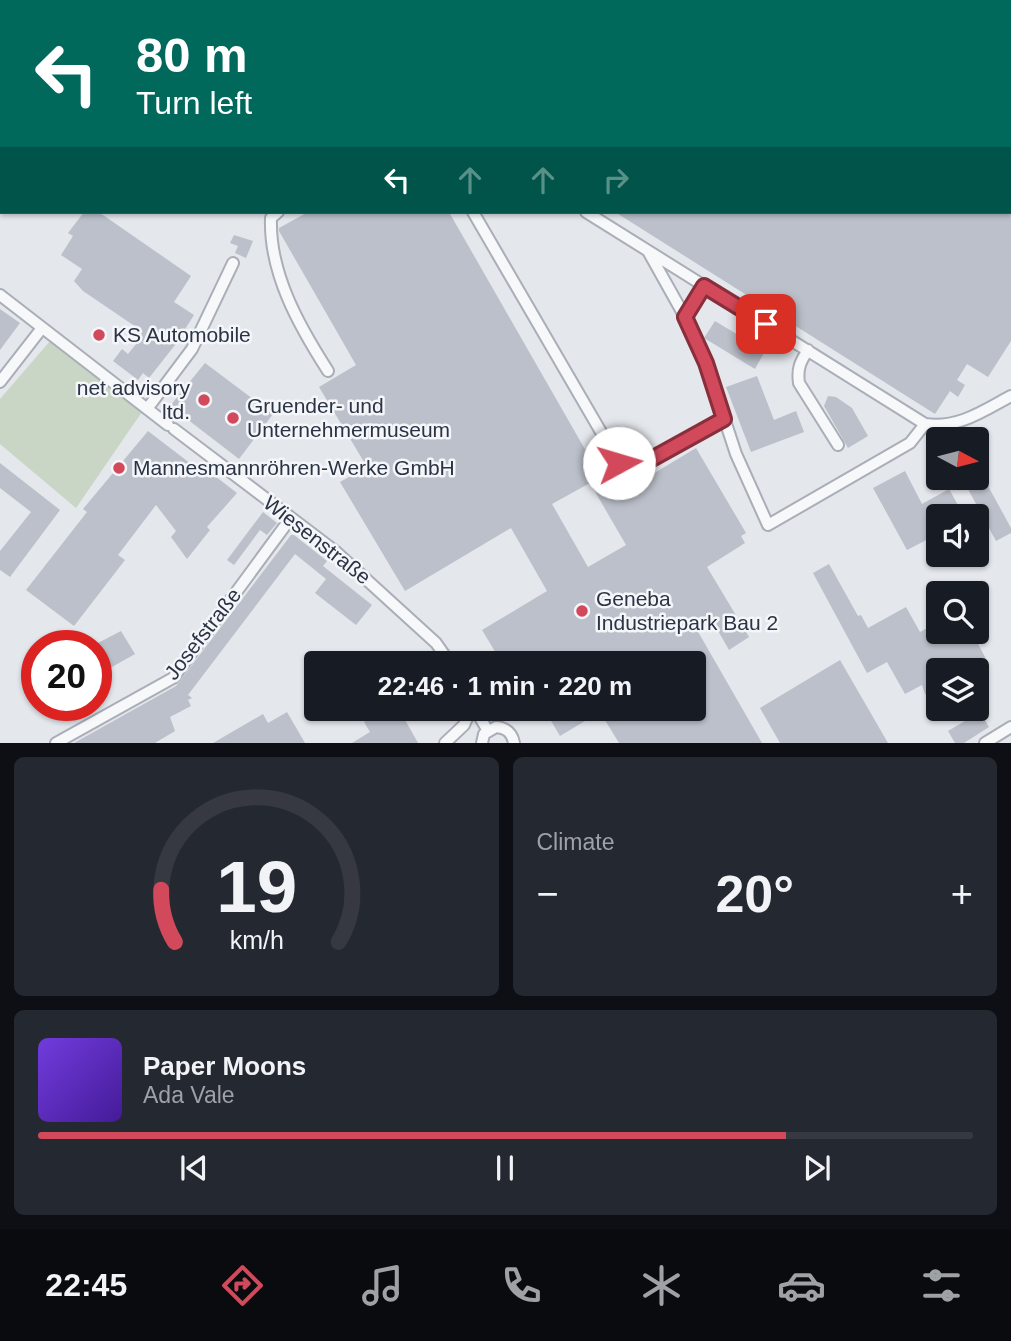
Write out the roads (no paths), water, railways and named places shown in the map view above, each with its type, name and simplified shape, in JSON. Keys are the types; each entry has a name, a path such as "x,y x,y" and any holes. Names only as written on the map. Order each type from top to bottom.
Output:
{"street":[{"path":"276,214 271,218 271,229 280,273 302,328 328,371"},
{"path":"475,214 619,463 629,468 639,466 724,419"},
{"path":"589,214 925,424 939,426 962,422 1011,396"},
{"path":"649,251 685,317 706,363 736,454 768,525 910,443 925,424"},
{"path":"147,409 192,349 233,263"},
{"path":"685,317 704,286"},
{"name":"Wiesenstraße","path":"0,295 335,551 395,603 442,651"},
{"path":"0,382 41,328"},
{"path":"808,350 799,364 799,383 838,446"},
{"name":"Josefstraße","path":"56,743 173,678 290,519"},
{"path":"445,743 466,721"},
{"path":"481,721 488,731"},
{"path":"482,743 488,731 496,727 506,729 514,743"},
{"path":"985,743 1011,727"}],"place":[{"name":"KS Automobile","path":"99,335"},
{"name":"net advisory ltd.","path":"204,400"},
{"name":"Gruender- und Unternehmermuseum","path":"233,418"},
{"name":"Mannesmannröhren-Werke GmbH","path":"119,468"},
{"name":"Geneba Industriepark Bau 2","path":"582,611"}]}
